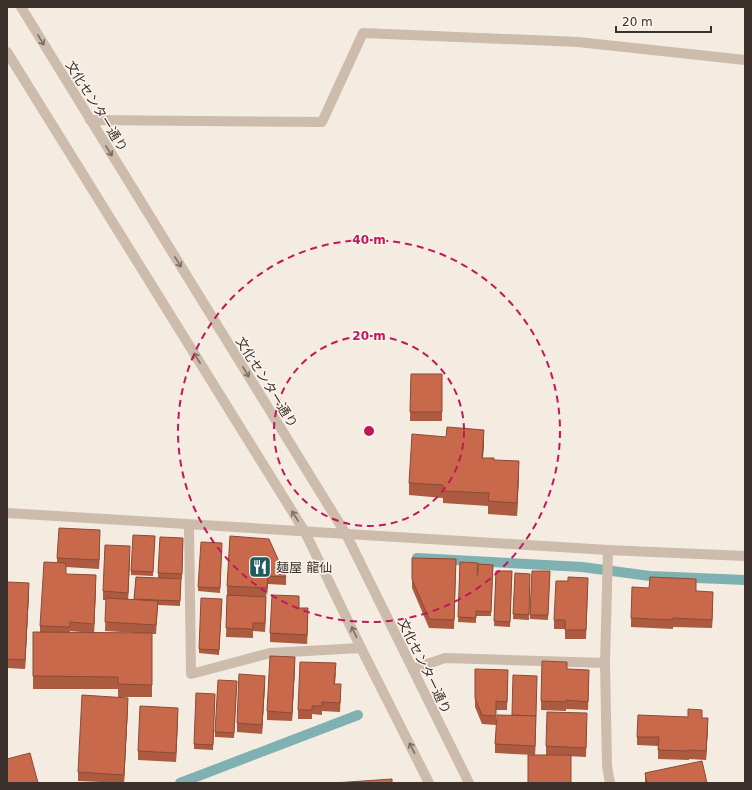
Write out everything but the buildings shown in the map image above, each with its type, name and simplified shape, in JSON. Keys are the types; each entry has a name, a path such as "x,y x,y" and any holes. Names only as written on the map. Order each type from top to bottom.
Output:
{"street":[{"name":"文化センター通り","path":"21,7 346,534 469,783"},
{"path":"90,120 322,122 363,33 578,42 745,60"},
{"path":"7,52 305,532 429,783"},
{"path":"7,513 608,550 745,556"},
{"path":"189,525 190,674 270,653 361,648"},
{"path":"608,550 605,662 606,766 610,783"},
{"path":"413,669 445,658 605,662"}],"waterway":[{"path":"417,558 582,567 650,576 745,580"},
{"path":"180,783 358,715"}],"place":[{"name":"麺屋 龍仙","path":"260,567"}]}
